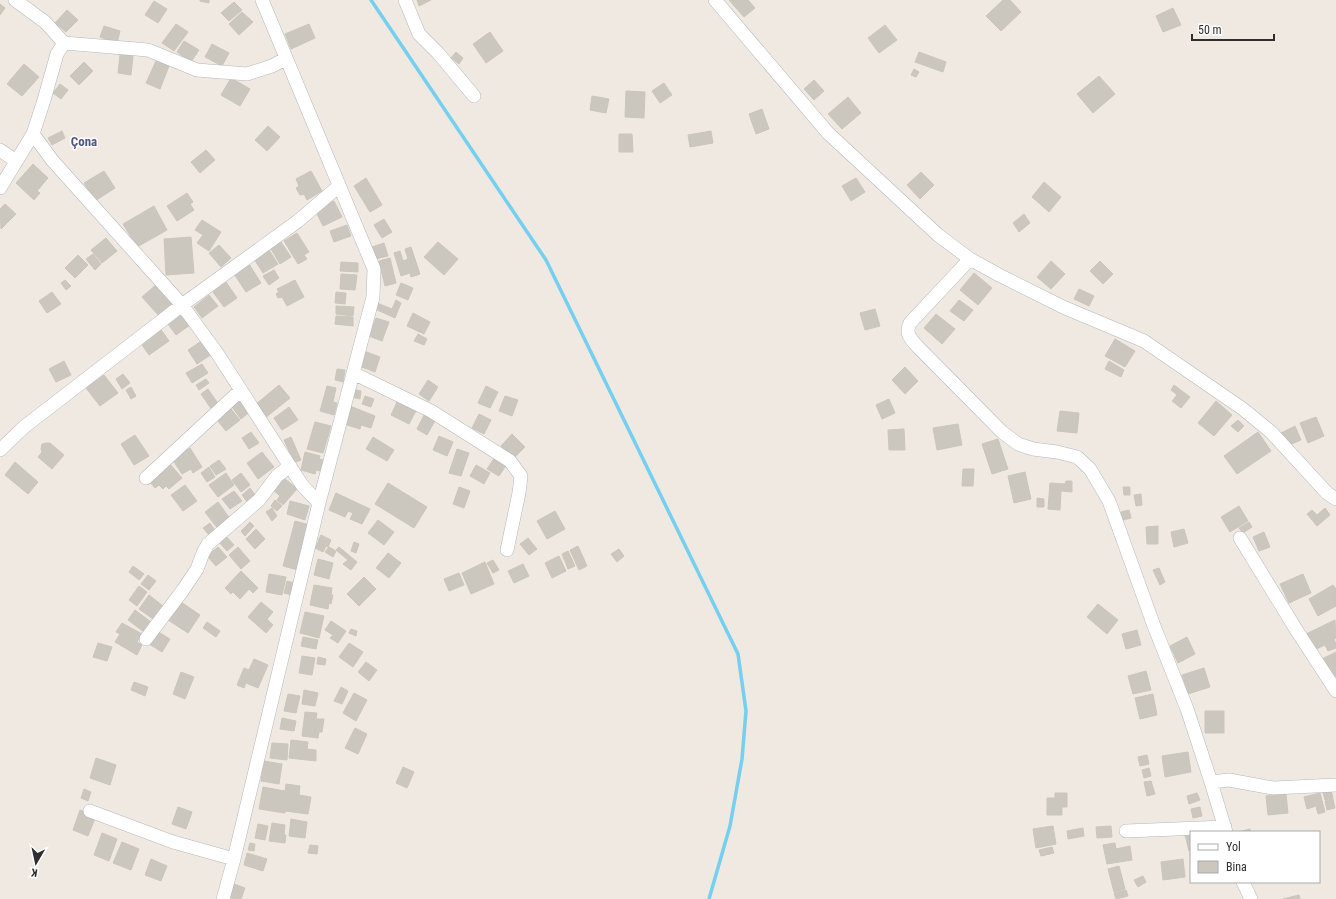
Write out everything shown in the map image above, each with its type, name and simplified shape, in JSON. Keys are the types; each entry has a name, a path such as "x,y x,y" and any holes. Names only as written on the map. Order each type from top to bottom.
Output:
{"street":[{"path":"16,0 45,22 64,43 148,50 197,70 247,74 272,66 285,59"},
{"path":"223,899 234,860 319,503 373,297 374,269 285,59 262,0"},
{"path":"406,0 420,34 474,96"},
{"path":"715,0 828,133 938,236 970,259 999,275 1063,307 1144,341 1243,409 1271,432 1328,493 1336,499"},
{"path":"0,188 33,134 58,54 64,43"},
{"path":"33,134 52,160 182,305 241,390 302,485 319,503"},
{"path":"0,150 16,161"},
{"path":"0,450 24,427 182,305 292,226 339,186"},
{"path":"970,259 910,323 907,328 907,333 917,346 1002,432 1018,444 1033,449 1057,452 1077,457 1090,469 1110,501 1154,626 1187,708 1226,830 1126,831"},
{"path":"353,373 431,412 510,461 521,476 507,550"},
{"path":"146,478 241,390"},
{"path":"146,639 197,569 208,544 259,500 277,476 290,466"},
{"path":"1240,538 1336,691"},
{"path":"1211,782 1229,780 1273,788 1336,785"},
{"path":"90,811 174,842 234,860"},
{"path":"1243,883 1251,899"}],"building":[{"path":"209,0 209,3 200,1"},
{"path":"417,0 431,0 419,6"},
{"path":"729,0 748,0 755,8 744,17"},
{"path":"1003,0 1010,0 1021,12 1001,31 986,16"},
{"path":"154,1 167,9 158,23 145,15"},
{"path":"234,2 242,10 229,21 221,13"},
{"path":"0,4 5,8 0,15"},
{"path":"1173,8 1181,25 1163,32 1156,16"},
{"path":"67,10 78,20 66,32 55,23"},
{"path":"242,12 253,22 239,35 229,24"},
{"path":"176,24 188,32 174,51 162,43"},
{"path":"309,24 315,38 291,49 285,34"},
{"path":"885,25 897,40 879,53 868,38"},
{"path":"104,26 120,31 117,43 100,37"},
{"path":"490,32 503,51 486,63 473,44"},
{"path":"184,41 199,50 191,62 177,52"},
{"path":"212,44 229,53 222,66 205,57"},
{"path":"456,52 463,58 459,64 451,58"},
{"path":"919,52 946,62 943,72 915,62"},
{"path":"120,55 133,56 131,75 118,73"},
{"path":"156,61 169,66 160,89 146,83"},
{"path":"84,62 93,71 79,85 70,76"},
{"path":"24,64 39,77 22,96 7,84"},
{"path":"914,69 919,72 916,77 911,75"},
{"path":"1099,76 1115,94 1093,113 1077,94"},
{"path":"231,78 250,89 240,106 221,95"},
{"path":"814,80 824,91 814,100 804,89"},
{"path":"664,83 672,95 660,103 652,91"},
{"path":"60,84 68,90 61,99 53,93"},
{"path":"626,91 645,92 644,118 625,117"},
{"path":"592,96 609,99 606,113 590,110"},
{"path":"848,97 861,113 842,129 828,114"},
{"path":"762,109 769,129 756,134 749,114"},
{"path":"268,126 280,137 267,151 255,140"},
{"path":"62,131 65,138 52,145 48,138"},
{"path":"711,131 713,143 690,147 688,135"},
{"path":"619,134 632,134 633,152 619,152"},
{"path":"206,150 215,160 200,173 191,162"},
{"path":"33,164 48,178 37,191 40,193 34,200 16,183"},
{"path":"104,171 115,188 95,201 84,183"},
{"path":"311,171 322,191 307,200 304,194 300,195 296,188 299,186 296,179"},
{"path":"921,172 934,185 920,199 907,185"},
{"path":"366,178 382,205 370,212 354,186"},
{"path":"856,178 865,192 851,201 842,186"},
{"path":"1044,182 1061,197 1049,212 1032,197"},
{"path":"187,193 193,202 190,204 194,210 177,221 167,206"},
{"path":"334,201 342,217 323,226 315,210"},
{"path":"5,204 16,214 1,229 0,209"},
{"path":"154,206 167,230 137,247 123,224"},
{"path":"1024,214 1030,223 1019,232 1013,223"},
{"path":"384,219 392,232 382,238 374,225"},
{"path":"202,220 221,232 209,251 197,243 203,235 195,230"},
{"path":"347,225 351,236 334,242 330,231"},
{"path":"297,233 309,252 304,255 307,259 298,264 284,241"},
{"path":"191,237 194,273 166,275 164,239"},
{"path":"106,238 117,251 102,263 91,250"},
{"path":"281,242 291,257 280,264 271,249"},
{"path":"438,242 458,259 444,275 424,257"},
{"path":"384,243 388,256 375,259 372,247"},
{"path":"219,245 231,258 221,267 209,253"},
{"path":"411,247 420,274 411,277 410,273 401,276 394,253 400,251 403,261 408,259 405,249"},
{"path":"269,250 278,264 263,273 254,259"},
{"path":"93,254 101,264 95,270 86,259"},
{"path":"78,255 88,265 75,278 65,268"},
{"path":"390,258 396,283 385,286 379,261"},
{"path":"1051,261 1065,274 1051,289 1037,277"},
{"path":"1100,261 1113,274 1103,284 1090,271"},
{"path":"341,262 358,263 358,272 340,271"},
{"path":"249,264 261,283 246,292 234,274"},
{"path":"274,270 279,278 269,285 263,276"},
{"path":"974,273 992,288 978,305 960,290"},
{"path":"341,274 357,275 355,290 340,289"},
{"path":"65,280 71,286 66,290 61,283"},
{"path":"295,280 304,297 287,306 282,297 278,298 276,294 279,292 277,289"},
{"path":"226,282 237,298 224,307 213,292"},
{"path":"401,283 413,288 408,300 396,295"},
{"path":"157,284 175,302 159,316 142,297"},
{"path":"1079,289 1094,296 1089,306 1074,299"},
{"path":"52,292 61,304 47,313 39,301"},
{"path":"336,292 346,293 345,304 335,303"},
{"path":"209,295 218,306 202,318 194,307"},
{"path":"396,300 401,303 395,318 375,309 377,303 392,309"},
{"path":"959,300 973,310 964,321 950,311"},
{"path":"336,306 354,307 353,316 336,314"},
{"path":"875,309 880,326 865,330 860,313"},
{"path":"181,313 190,325 176,335 168,324"},
{"path":"413,313 430,322 424,334 407,326"},
{"path":"936,314 955,329 942,344 924,328"},
{"path":"336,316 353,317 353,326 335,324"},
{"path":"376,318 389,322 382,341 369,336"},
{"path":"160,328 169,341 149,355 140,342"},
{"path":"418,334 427,339 424,345 414,341"},
{"path":"1115,339 1135,351 1125,367 1105,356"},
{"path":"203,340 212,354 197,364 188,350"},
{"path":"364,351 380,357 375,372 359,366"},
{"path":"64,361 71,375 56,382 49,369"},
{"path":"1109,361 1124,370 1121,377 1105,369"},
{"path":"202,364 208,373 192,383 186,373"},
{"path":"905,367 918,381 905,394 892,380"},
{"path":"337,369 345,370 343,382 335,380"},
{"path":"123,374 130,383 122,389 116,379"},
{"path":"104,375 118,393 100,406 86,388"},
{"path":"206,379 209,383 199,390 196,385"},
{"path":"428,380 438,387 429,401 419,394"},
{"path":"279,385 290,398 265,418 255,405"},
{"path":"1174,385 1190,397 1181,408 1172,401 1177,395 1171,390"},
{"path":"327,386 336,388 333,402 337,403 334,415 320,411"},
{"path":"486,386 498,392 490,408 478,403"},
{"path":"131,387 136,396 131,399 126,390"},
{"path":"208,389 219,405 212,410 201,394"},
{"path":"352,389 361,391 360,399 351,397"},
{"path":"365,396 374,399 371,407 362,404"},
{"path":"505,396 518,400 512,416 499,411"},
{"path":"889,399 895,413 882,419 876,405"},
{"path":"241,400 251,411 241,419 232,407"},
{"path":"398,400 417,409 409,424 391,415"},
{"path":"1216,401 1232,415 1214,436 1198,423"},
{"path":"350,406 375,416 371,428 361,425 360,429 344,424"},
{"path":"289,407 298,420 282,430 274,418"},
{"path":"231,409 240,420 226,431 217,420"},
{"path":"1060,411 1079,413 1077,433 1057,431"},
{"path":"425,413 436,419 427,435 417,429"},
{"path":"479,414 491,420 484,434 472,428"},
{"path":"1316,417 1324,436 1308,443 1300,423"},
{"path":"1238,420 1244,426 1238,432 1231,426"},
{"path":"315,422 331,426 323,453 307,449"},
{"path":"958,424 962,445 937,450 933,428"},
{"path":"1295,426 1301,440 1287,446 1281,433"},
{"path":"904,429 905,450 889,450 888,430"},
{"path":"251,432 259,443 249,449 242,438"},
{"path":"1258,432 1271,451 1237,474 1224,456"},
{"path":"512,434 525,447 513,459 501,446"},
{"path":"135,435 149,456 134,465 121,444"},
{"path":"439,436 453,442 447,456 433,450"},
{"path":"291,437 301,460 291,464 287,455 290,453 284,440"},
{"path":"373,437 394,450 387,461 366,449"},
{"path":"998,439 1008,469 992,474 982,444"},
{"path":"50,443 64,455 52,469 38,457 42,452 42,444"},
{"path":"190,448 202,467 193,473 191,469 182,474 172,459"},
{"path":"457,449 469,453 461,476 449,473"},
{"path":"262,452 274,467 258,479 247,463"},
{"path":"305,452 320,456 319,459 323,460 320,471 316,470 315,474 301,470"},
{"path":"495,457 507,464 499,476 487,469"},
{"path":"219,460 226,469 216,475 210,466"},
{"path":"15,462 38,482 28,494 5,475"},
{"path":"169,463 182,478 169,489 166,486 163,489 159,485 155,488 149,481"},
{"path":"476,465 490,473 484,484 470,476"},
{"path":"209,467 215,477 207,482 201,473"},
{"path":"963,469 974,469 973,486 962,486"},
{"path":"1025,472 1031,499 1014,503 1008,476"},
{"path":"226,473 234,485 218,497 209,485"},
{"path":"241,473 250,485 241,492 232,480"},
{"path":"283,477 297,489 283,505 277,500 280,496 272,489"},
{"path":"1066,481 1072,481 1072,492 1061,491 1060,510 1048,509 1050,483 1065,484"},
{"path":"388,483 427,507 414,528 375,504"},
{"path":"185,485 197,501 183,511 171,495"},
{"path":"459,487 470,491 464,508 453,504"},
{"path":"1123,487 1130,487 1130,495 1124,495"},
{"path":"250,488 256,496 248,503 242,495"},
{"path":"234,491 242,501 230,509 222,499"},
{"path":"336,493 370,509 362,524 350,519 353,513 348,511 345,517 329,510"},
{"path":"1141,494 1142,505 1136,506 1134,495"},
{"path":"1037,498 1044,499 1044,507 1037,507"},
{"path":"275,500 282,506 277,511 271,506"},
{"path":"290,501 309,506 305,520 287,514"},
{"path":"218,502 231,520 218,529 205,512"},
{"path":"1239,506 1248,521 1230,532 1221,517"},
{"path":"272,508 277,516 272,521 266,512"},
{"path":"1325,508 1330,515 1317,526 1307,514 1312,510 1317,515"},
{"path":"1129,510 1131,518 1123,520 1121,512"},
{"path":"555,511 565,529 547,539 537,521"},
{"path":"378,520 394,532 384,545 368,533"},
{"path":"295,521 310,525 298,570 283,566"},
{"path":"250,522 254,526 245,536 241,531"},
{"path":"1249,522 1252,527 1243,533 1239,528"},
{"path":"210,523 216,532 210,536 203,528"},
{"path":"1158,526 1158,544 1147,544 1146,527"},
{"path":"256,529 265,539 255,549 246,539"},
{"path":"1184,529 1188,543 1174,547 1171,532"},
{"path":"1264,532 1270,547 1259,551 1253,537"},
{"path":"225,535 234,545 227,551 218,541"},
{"path":"321,535 331,540 328,547 318,541"},
{"path":"528,538 537,549 529,555 520,544"},
{"path":"318,542 326,546 323,552 315,548"},
{"path":"354,542 359,544 356,553 351,551"},
{"path":"578,546 587,566 579,570 570,550"},
{"path":"218,547 227,557 216,566 207,556"},
{"path":"238,547 250,561 241,569 229,555"},
{"path":"329,547 336,551 333,557 325,552"},
{"path":"339,547 357,562 351,570 343,564 348,560 336,550"},
{"path":"619,549 624,556 617,562 611,554"},
{"path":"568,551 575,566 568,569 562,554"},
{"path":"388,553 401,563 389,578 376,568"},
{"path":"559,556 566,571 552,578 545,563"},
{"path":"318,559 333,563 329,579 314,575"},
{"path":"493,560 499,570 493,573 487,563"},
{"path":"485,562 494,584 471,594 462,573"},
{"path":"523,564 529,576 514,583 508,571"},
{"path":"133,566 144,574 139,580 129,572"},
{"path":"1159,568 1165,582 1160,585 1153,570"},
{"path":"241,571 258,588 253,593 249,589 240,599 233,592 231,594 225,588"},
{"path":"459,573 464,585 449,591 444,579"},
{"path":"269,574 286,577 282,595 266,592"},
{"path":"1303,574 1311,593 1289,603 1280,584"},
{"path":"148,575 156,581 149,590 141,584"},
{"path":"364,577 376,589 359,606 347,594"},
{"path":"287,581 295,583 292,595 284,593"},
{"path":"314,585 332,588 331,595 333,595 328,609 310,605"},
{"path":"1333,585 1336,589 1336,606 1318,616 1309,599"},
{"path":"139,586 147,592 137,606 129,600"},
{"path":"149,595 163,606 153,619 139,609"},
{"path":"181,602 200,615 188,633 168,620"},
{"path":"261,602 273,612 267,619 273,625 266,633 248,617"},
{"path":"1098,604 1118,620 1107,634 1087,617"},
{"path":"135,610 151,622 144,632 128,620"},
{"path":"305,612 324,616 319,638 300,633"},
{"path":"1335,620 1336,638 1334,639 1336,648 1328,651 1325,645 1314,650 1306,634"},
{"path":"331,621 346,631 338,643 330,638 333,635 325,630"},
{"path":"207,622 220,631 216,637 203,628"},
{"path":"122,623 142,634 137,642 142,645 137,655 115,642 120,634 116,632"},
{"path":"351,629 357,631 356,636 349,633"},
{"path":"1137,630 1141,645 1126,649 1122,634"},
{"path":"157,631 170,639 162,652 149,644"},
{"path":"303,637 318,640 316,649 301,646"},
{"path":"1187,637 1195,654 1178,663 1170,646"},
{"path":"98,643 112,647 107,661 93,657"},
{"path":"349,643 363,652 353,667 339,657"},
{"path":"1336,652 1336,676 1332,678 1322,659"},
{"path":"302,656 315,658 312,675 299,673"},
{"path":"318,657 326,659 325,665 317,664"},
{"path":"254,659 268,665 258,688 246,683 244,688 237,685 244,668 249,670"},
{"path":"366,662 377,670 369,681 358,672"},
{"path":"1204,668 1210,687 1188,694 1182,675"},
{"path":"1146,671 1151,690 1133,694 1128,676"},
{"path":"181,672 194,677 185,699 173,694"},
{"path":"134,682 148,687 145,696 131,690"},
{"path":"341,687 348,691 342,704 334,701"},
{"path":"304,690 318,693 315,706 302,704"},
{"path":"354,693 367,700 356,721 343,713"},
{"path":"288,694 300,696 296,713 284,711"},
{"path":"1153,694 1157,715 1140,719 1135,698"},
{"path":"1205,711 1224,711 1224,733 1205,733"},
{"path":"305,712 317,713 316,719 324,719 322,732 319,732 318,738 302,736"},
{"path":"282,718 296,721 294,731 280,729"},
{"path":"355,728 367,734 358,754 345,748"},
{"path":"291,740 308,742 307,749 316,750 316,761 289,758"},
{"path":"272,743 288,744 287,760 270,758"},
{"path":"1188,752 1191,772 1165,777 1162,756"},
{"path":"1147,755 1149,764 1140,766 1138,757"},
{"path":"96,758 116,765 110,785 90,778"},
{"path":"264,761 282,764 279,784 261,781"},
{"path":"403,767 414,772 407,788 396,783"},
{"path":"1149,768 1151,776 1144,778 1142,770"},
{"path":"1151,781 1155,794 1147,796 1144,782"},
{"path":"286,784 300,786 299,795 311,797 308,814 285,811 285,813 259,809 263,787 285,791"},
{"path":"84,789 91,792 88,801 81,798"},
{"path":"1331,790 1333,798 1325,800 1323,792"},
{"path":"1055,793 1067,793 1067,807 1062,807 1062,815 1047,815 1047,798 1055,798"},
{"path":"1197,793 1200,800 1189,804 1187,796"},
{"path":"1320,793 1325,812 1318,814 1316,806 1307,809 1304,797"},
{"path":"1286,794 1288,813 1268,815 1266,796"},
{"path":"1333,799 1335,808 1327,810 1325,801"},
{"path":"178,807 192,812 186,829 172,824"},
{"path":"1200,807 1202,816 1193,818 1191,809"},
{"path":"80,810 96,816 88,836 73,830"},
{"path":"291,819 307,822 305,838 289,836"},
{"path":"272,823 285,825 285,843 269,841"},
{"path":"258,824 268,826 265,840 255,838"},
{"path":"1053,826 1056,844 1036,848 1033,829"},
{"path":"1111,826 1112,837 1097,838 1096,827"},
{"path":"1083,828 1084,836 1068,839 1067,831"},
{"path":"102,833 117,839 109,861 94,855"},
{"path":"1190,833 1190,851 1189,851 1185,835"},
{"path":"122,842 139,849 131,870 113,863"},
{"path":"250,843 255,844 254,851 248,850"},
{"path":"1115,843 1116,849 1130,846 1132,860 1107,864 1103,845"},
{"path":"310,845 318,846 317,854 308,853"},
{"path":"1052,847 1054,853 1041,856 1039,850"},
{"path":"247,853 267,859 263,871 244,865"},
{"path":"151,859 167,866 161,881 145,875"},
{"path":"1183,859 1185,877 1163,880 1161,862"},
{"path":"1119,866 1125,889 1114,892 1108,869"},
{"path":"1143,876 1146,882 1138,887 1134,880"},
{"path":"234,884 245,888 241,899 229,898"},
{"path":"1126,890 1128,896 1116,899 1114,893"},
{"path":"1299,895 1300,899 1283,899"}],"waterway":[{"path":"371,0 546,260 738,654 746,711 742,759 730,826 709,899"}],"district":[{"name":"Çona","path":"84,141"}]}
